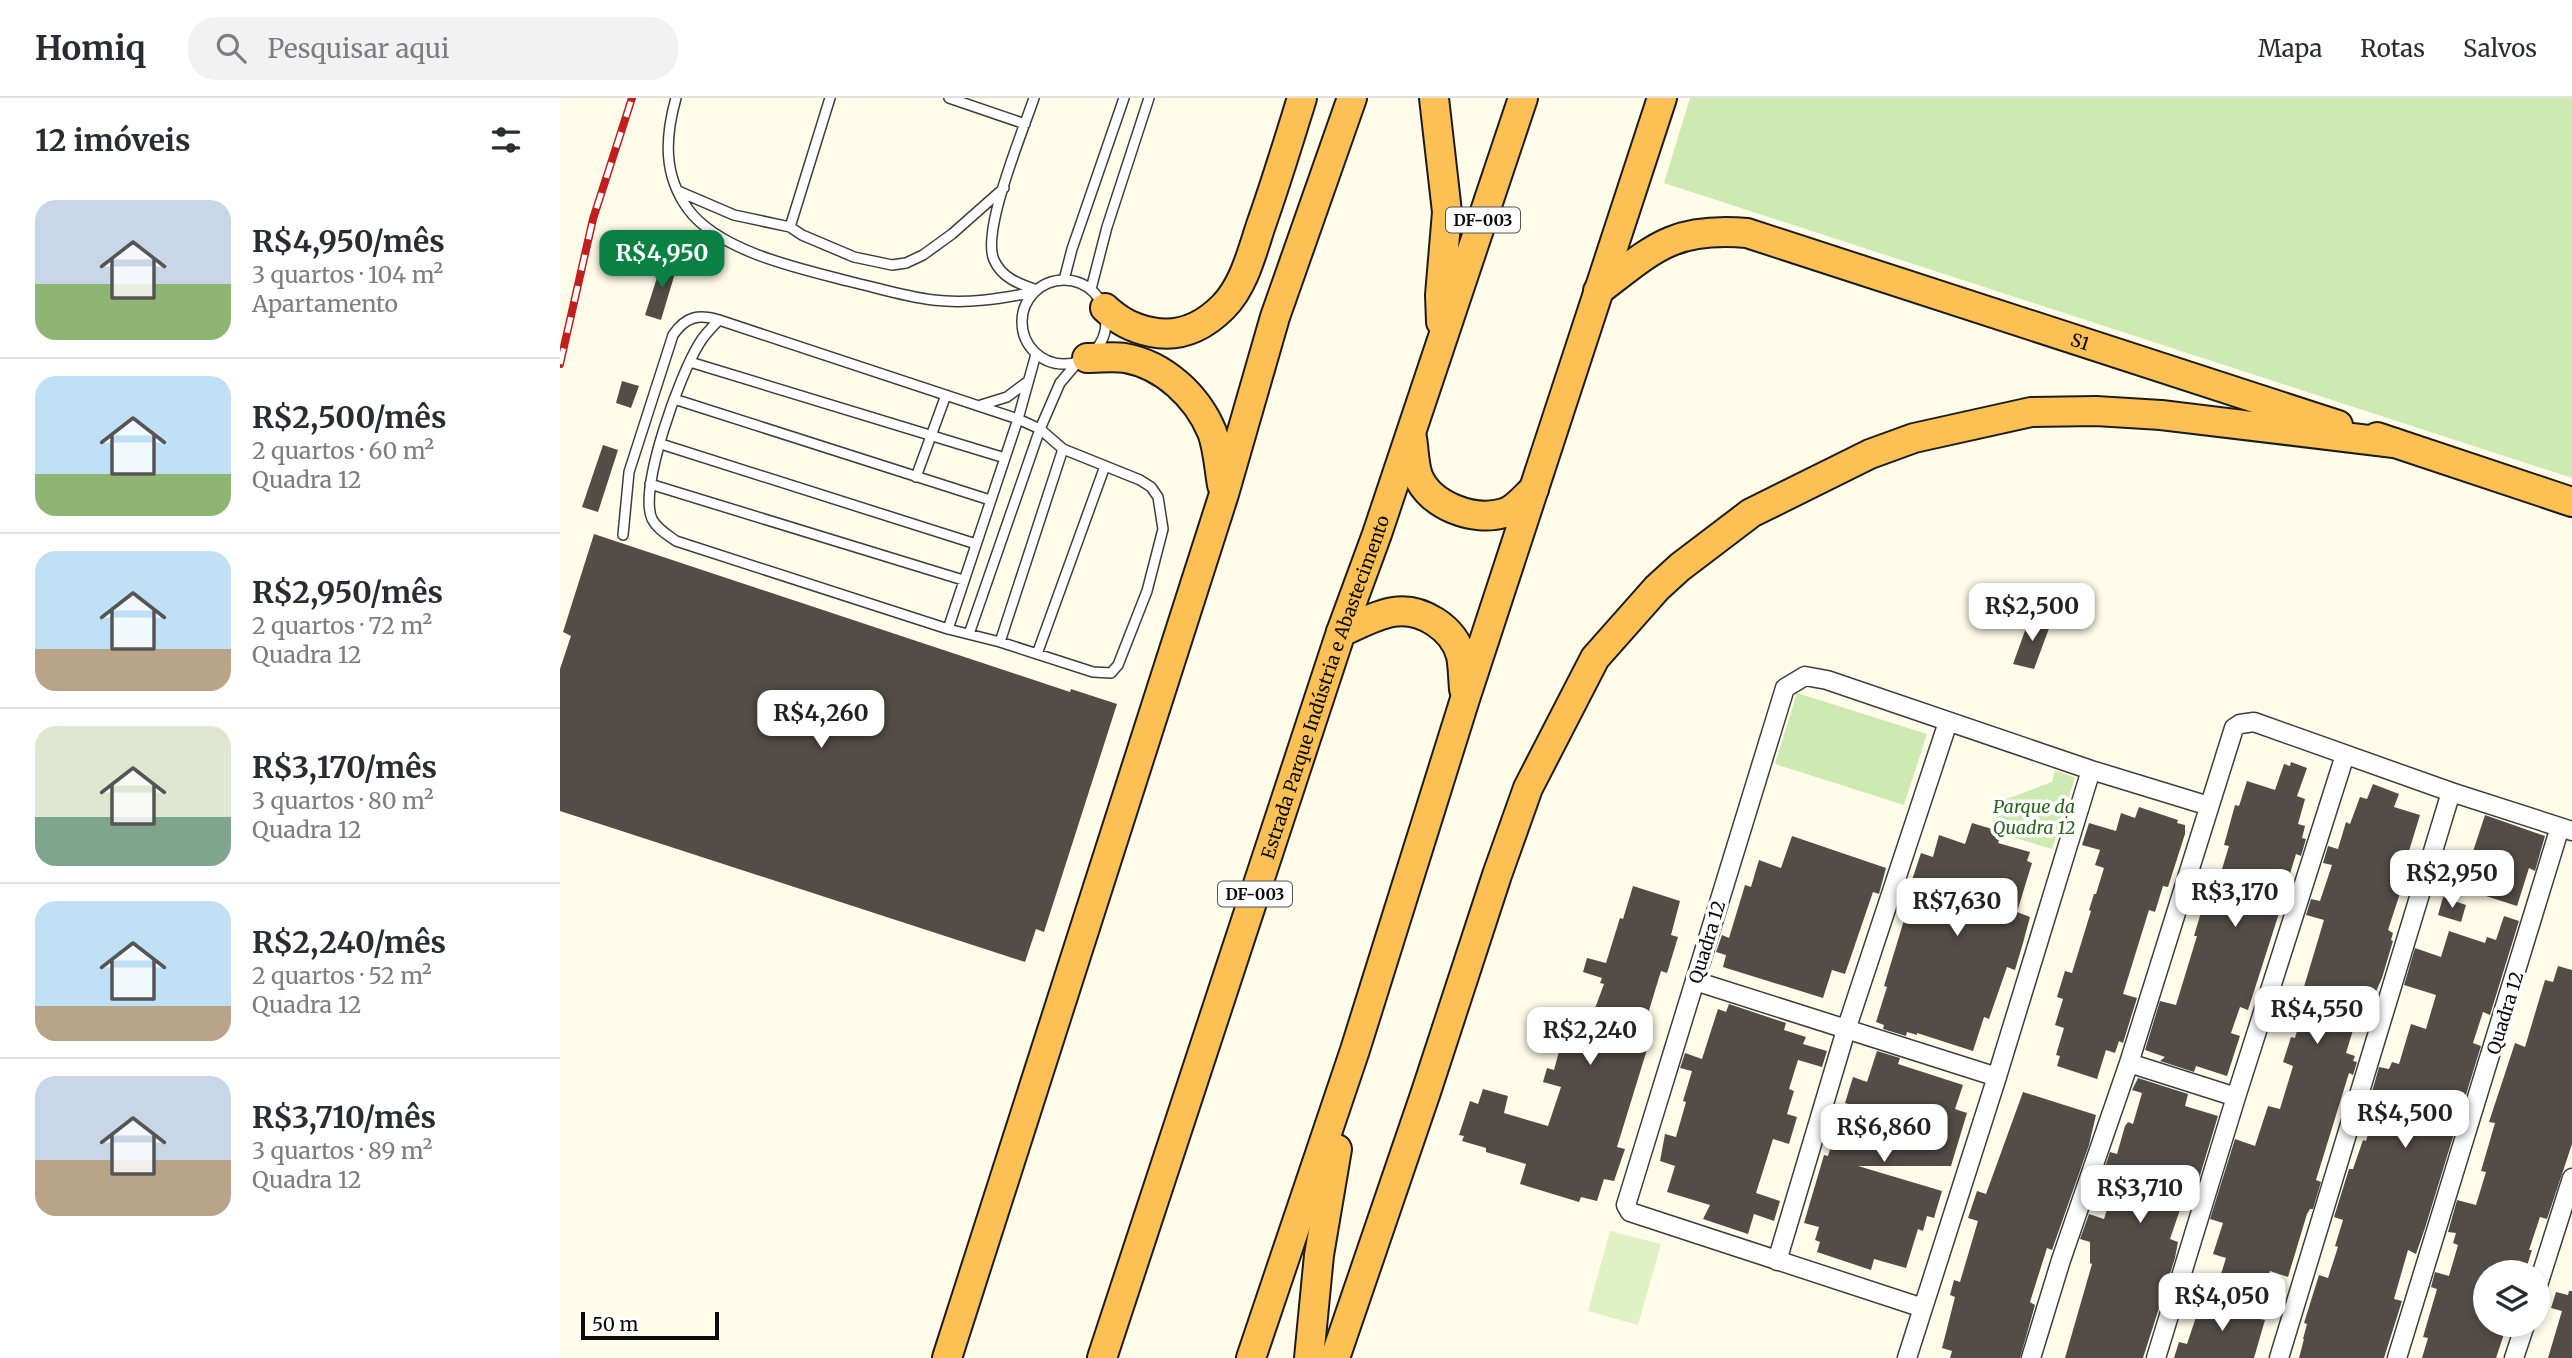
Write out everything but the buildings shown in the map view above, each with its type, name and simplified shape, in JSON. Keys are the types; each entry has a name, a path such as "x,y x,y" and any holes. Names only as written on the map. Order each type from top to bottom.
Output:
{"highway":[{"path":"1098,298 1118,320 1140,329 1164,334 1186,331 1198,326 1224,306 1240,282 1255,243 1302,98"},
{"path":"947,1358 1224,494 1275,317 1352,98"},
{"path":"1434,98 1447,212 1440,295 1443,342"},
{"name":"Estrada Parque Indústria e Abastecimento","path":"1102,1358 1342,632 1443,342 1523,98"},
{"path":"1251,1358 1355,1050 1465,699 1662,98"},
{"name":"S1","path":"1598,291 1647,254 1672,240 1717,230 1747,233 2572,502"},
{"path":"1082,361 1122,358 1136,361 1175,381 1195,403 1212,433 1224,494"},
{"path":"1335,1358 1528,788 1595,658 1680,567 1751,513 1870,454 1914,439 2031,412 2096,411 2161,415 2394,443"},
{"path":"1412,432 1418,475 1430,493 1449,506 1486,516 1506,513 1534,489"},
{"path":"1342,632 1383,614 1397,611 1434,621 1443,626 1461,655 1465,699"},
{"path":"1309,1358 1319,1255 1355,1050"}],"street":[{"name":"Quadra 12","path":"1923,1308 1630,1212 1626,1205 1785,688 1805,676 1828,680 2091,770 2209,806"},
{"path":"1777,1261 1846,1030 1948,722"},
{"path":"2031,1358 2061,1259 2129,1063 2230,735 2239,724 2254,722 2451,792 2566,829"},
{"path":"2157,1358 2236,1097 2345,755"},
{"path":"1907,1358 2091,770"},
{"path":"2279,1358 2451,792"},
{"name":"Quadra 12","path":"2397,1358 2566,829"},
{"path":"1695,981 1997,1077"},
{"path":"2129,1063 2236,1097"},
{"path":"2546,1260 2572,1178"},
{"path":"2514,1358 2521,1337"}],"lane":[{"path":"676,98 671,114 667,158 676,189 689,211 705,227 732,243 760,255 907,296 933,300 988,300 1035,291"},
{"path":"790,227 830,98"},
{"path":"949,98 1025,124"},
{"path":"1034,98 990,240 995,262 1005,275 1035,291"},
{"path":"1064,280 1072,249 1124,98"},
{"path":"969,634 1040,429 1060,383 1096,351 1106,331 1098,298 1107,227 1149,98"},
{"path":"676,189 734,215 790,227 802,235 854,257 874,262 906,263 923,255 952,234 1004,188"},
{"path":"1082,361 1061,365 1036,354 1023,335 1023,312 1035,291 1043,285 1064,280 1080,283 1098,298"},
{"path":"623,535 629,472 673,335 683,322 691,317 719,320 1018,419 1040,429 1063,449 1151,487 1161,505 1163,529 1147,591 1114,671 1106,674 1093,672 1000,642 948,629 676,541 658,528 652,518 650,484 674,399 698,345 719,320"},
{"path":"948,629 1018,419 1036,354"},
{"path":"690,362 1005,458"},
{"path":"979,406 1007,397 1028,380"},
{"path":"916,477 946,395"},
{"path":"674,399 990,500"},
{"path":"661,444 976,544"},
{"path":"1000,642 1063,449"},
{"path":"1037,654 1105,466"},
{"path":"650,484 963,580"}],"green space":[{"path":"1690,98 2572,98 2572,478 1664,183"},
{"path":"1797,693 1927,734 1904,805 1775,764"},
{"name":"Parque da Quadra 12","path":"2055,770 2075,778 2052,849 1992,831 2001,801 2052,782"},
{"path":"1610,1231 1661,1244 1638,1325 1588,1311"}],"railway":[{"path":"560,364 593,219 632,98"}]}
